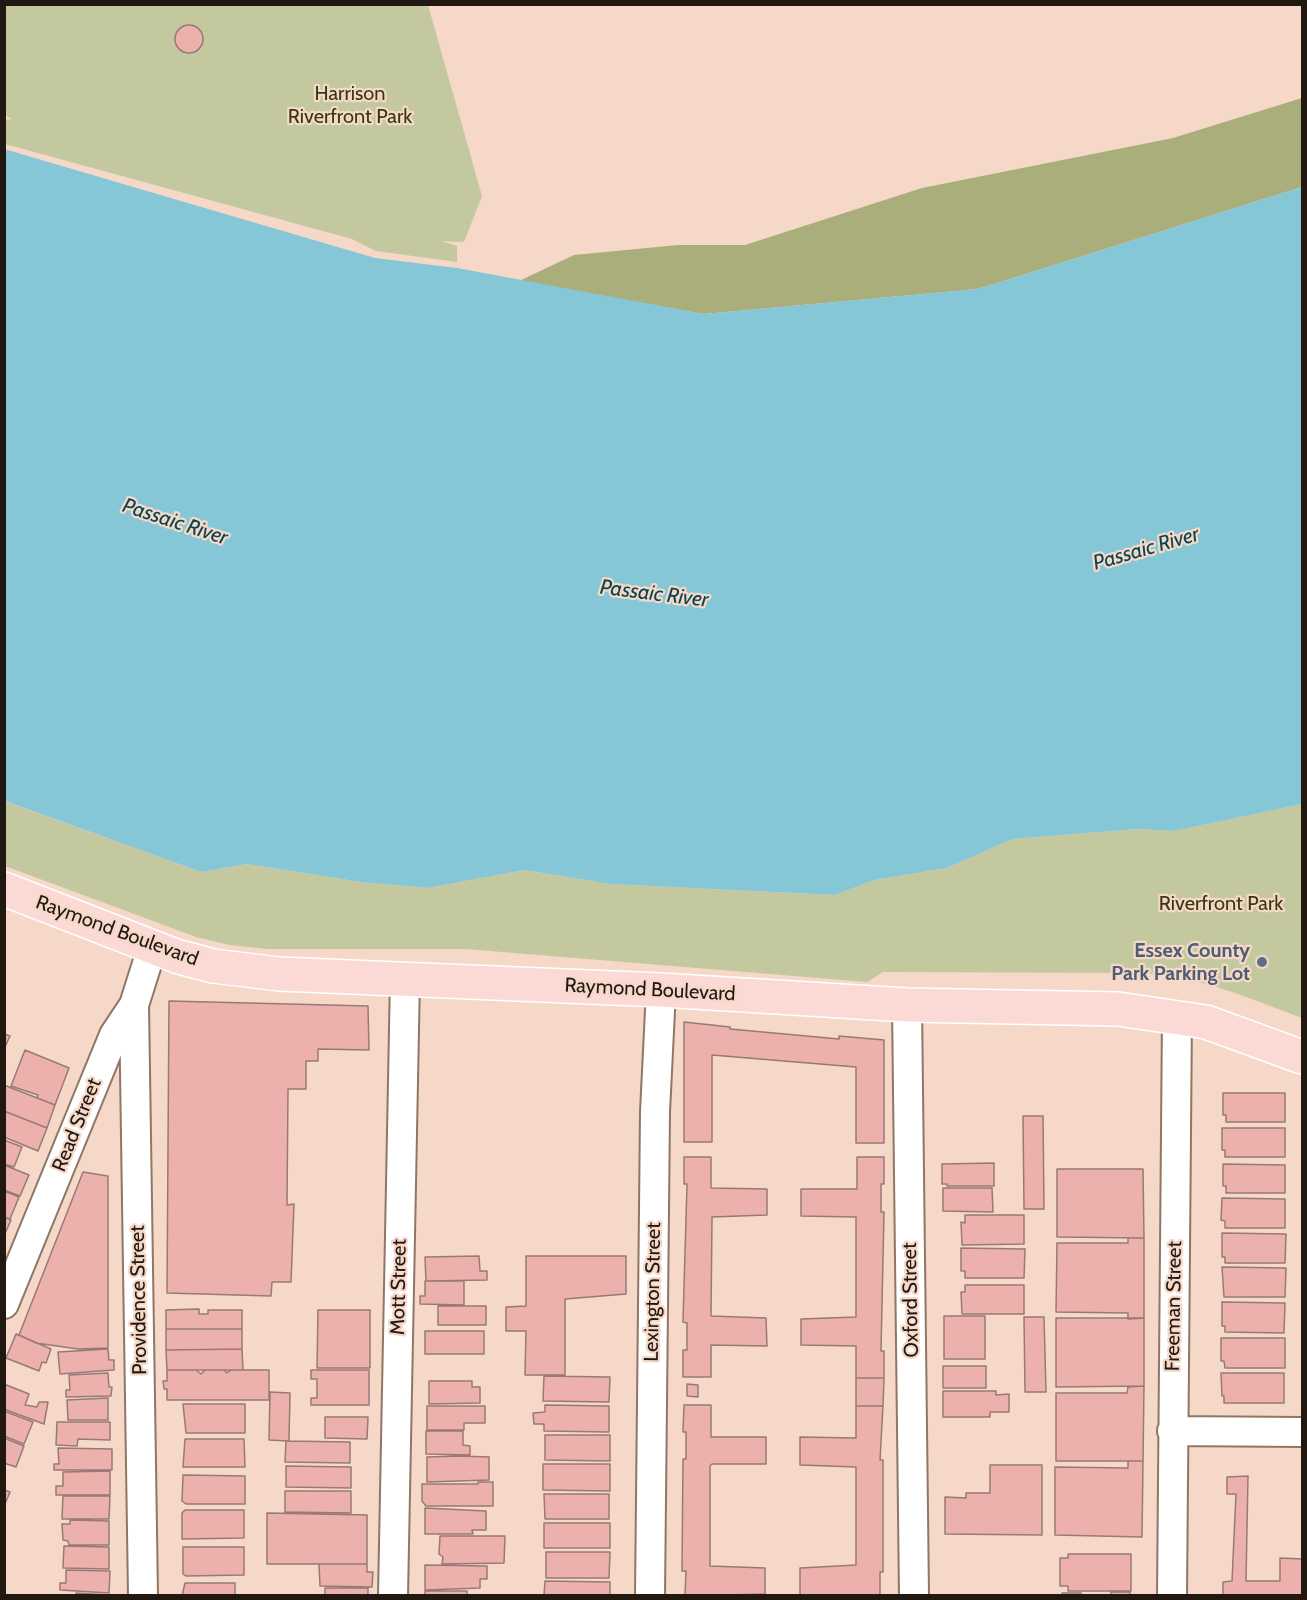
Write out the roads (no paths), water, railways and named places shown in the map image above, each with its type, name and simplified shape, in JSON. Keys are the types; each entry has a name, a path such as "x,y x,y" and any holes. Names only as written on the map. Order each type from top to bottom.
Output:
{"main road":[{"name":"Raymond Boulevard","path":"4,889 152,948 234,970 279,974 661,990 908,1005 1118,1009 1177,1016 1227,1029 1302,1057"}],"street":[{"name":"Read Street","path":"4,1304 114,1035 134,1005 152,948"},
{"name":"Mott Street","path":"393,1596 405,978"},
{"name":"Lexington Street","path":"650,1596 655,1112 661,990"},
{"name":"Providence Street","path":"134,1005 143,1596"},
{"name":"Oxford Street","path":"908,1005 914,1596"},
{"name":"Freeman Street","path":"1172,1596 1177,1016"},
{"path":"1172,1431 1302,1432"}],"water":[{"name":"Passaic River","path":"4,149 375,258 457,268 704,314 978,289 1302,187 1302,804 1174,831 1137,829 1012,839 947,868 874,880 835,895 610,884 524,870 428,888 361,882 247,864 201,872 5,801"}],"place":[{"name":"Essex County Park Parking Lot","path":"1262,962"}],"park label":[{"name":"Harrison Riverfront Park","path":"350,106"},
{"name":"Riverfront Park","path":"1221,904"}]}
